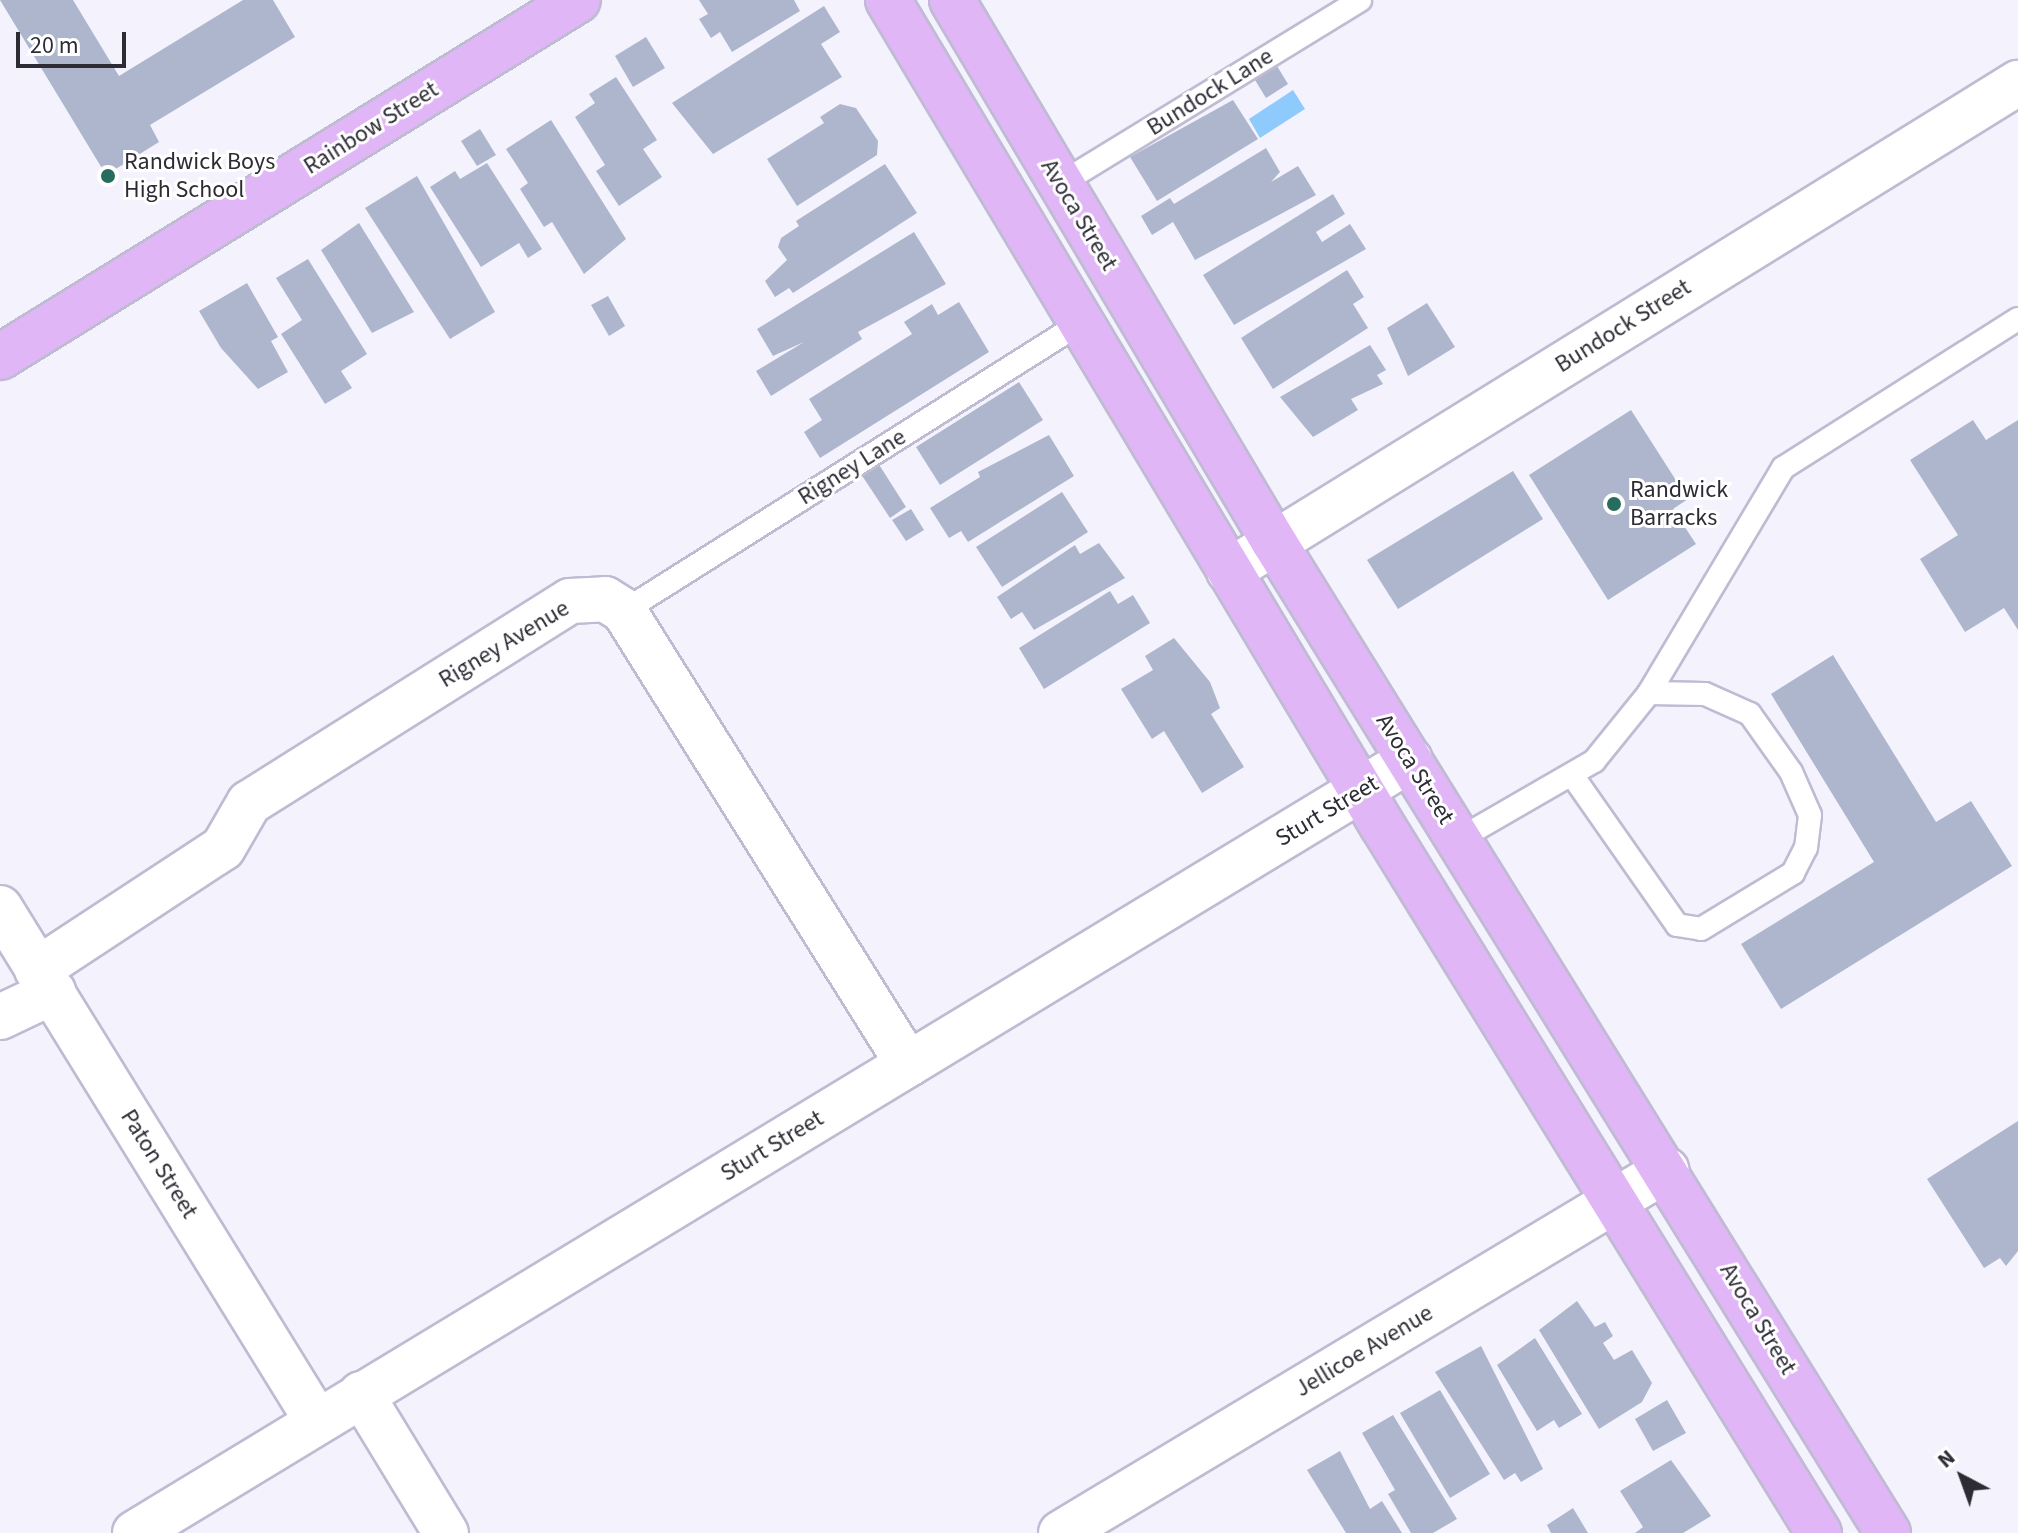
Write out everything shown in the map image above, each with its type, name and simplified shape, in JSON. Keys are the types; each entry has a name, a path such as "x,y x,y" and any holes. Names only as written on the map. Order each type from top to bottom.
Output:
{"main road":[{"name":"Rainbow Street","path":"0,357 578,0"},
{"path":"888,0 1079,324 1361,790 1819,1533"},
{"name":"Avoca Street","path":"952,0 1274,542 1666,1170 1888,1533"}],"street":[{"name":"Bundock Street","path":"1229,571 2018,83"},
{"name":"Rigney Avenue","path":"0,1017 223,848 249,803 570,601 605,599 624,611"},
{"path":"624,611 908,1064"},
{"name":"Sturt Street","path":"135,1533 1410,760"},
{"name":"Paton Street","path":"0,908 317,1421"},
{"name":"Jellicoe Avenue","path":"1061,1533 1666,1170"},
{"path":"361,1394 446,1533"}],"lane":[{"name":"Bundock Lane","path":"1060,184 1360,0"},
{"path":"1459,839 1594,761 1649,693 1783,468 2018,319"},
{"name":"Rigney Lane","path":"624,611 1079,324"},
{"path":"1572,775 1677,925 1701,929 1793,873 1806,848 1810,815 1791,772 1750,714 1705,694 1649,693"}],"water":[{"path":"1293,90 1305,109 1260,138 1249,119"}],"building":[{"path":"0,0 73,0 119,76 243,0 273,0 295,37 150,125 159,142 106,175"},
{"path":"699,0 794,0 800,11 732,52 720,32 711,38 699,19 708,14"},
{"path":"824,6 840,32 821,44 842,77 713,154 672,103"},
{"path":"646,37 665,68 633,87 615,56"},
{"path":"1277,66 1288,84 1266,98 1255,80"},
{"path":"616,77 657,140 643,149 662,177 619,206 596,171 605,165 575,117 595,103 589,94"},
{"path":"1233,100 1258,139 1157,201 1130,157"},
{"path":"840,104 856,108 878,141 877,155 797,206 767,159 824,123 820,117"},
{"path":"551,120 626,239 584,274 552,222 544,227 520,189 528,183 506,149"},
{"path":"480,129 496,155 477,166 461,141"},
{"path":"1266,148 1280,172 1271,182 1298,166 1316,195 1195,260 1173,222 1152,235 1141,216 1170,198 1174,204"},
{"path":"487,163 542,249 528,258 519,243 481,267 430,187 455,171 460,179"},
{"path":"885,164 917,213 793,293 789,288 775,297 765,281 787,260 778,247 781,238 799,226 796,221"},
{"path":"417,176 495,312 450,339 365,208"},
{"path":"1333,194 1345,214 1316,232 1322,242 1350,224 1366,249 1234,325 1203,275"},
{"path":"359,223 414,312 372,333 321,250"},
{"path":"914,232 946,284 858,332 862,339 771,396 756,371 804,342 773,356 757,329"},
{"path":"308,259 367,354 341,371 352,388 325,404 281,334 302,320 276,278"},
{"path":"1347,270 1364,297 1353,304 1368,328 1273,389 1241,338"},
{"path":"247,283 278,337 271,341 288,372 258,389 221,348 199,311"},
{"path":"608,296 625,326 609,336 591,305"},
{"path":"959,302 989,352 820,458 804,432 822,420 809,399 912,334 904,322 932,304 938,315"},
{"path":"1427,303 1455,347 1408,376 1387,328"},
{"path":"1370,345 1386,370 1377,375 1383,384 1351,399 1358,410 1313,437 1280,397"},
{"path":"1019,382 1043,420 940,485 916,447"},
{"name":"Randwick Barracks","path":"1631,410 1688,499 1673,509 1696,544 1608,600 1529,475"},
{"path":"1973,420 1986,440 2018,420 2018,630 2004,608 1965,632 1920,559 1958,535 1910,460"},
{"path":"1049,435 1074,476 968,542 961,531 949,538 930,508 980,477 978,472"},
{"path":"878,463 906,507 890,518 861,474"},
{"path":"1513,471 1543,519 1398,609 1367,560"},
{"path":"1062,492 1088,532 1002,587 976,547"},
{"path":"911,509 924,530 906,541 892,520"},
{"path":"1099,543 1125,578 1034,630 1022,612 1011,619 997,597 1075,545 1080,554"},
{"path":"1110,591 1118,604 1133,595 1150,623 1044,689 1019,648"},
{"path":"1174,638 1210,682 1220,708 1211,714 1244,767 1202,793 1164,731 1152,739 1121,689 1153,670 1145,656"},
{"path":"1833,655 1936,822 1971,801 2012,866 1781,1009 1741,944 1874,862 1771,694"},
{"path":"2018,1121 2018,1251 2006,1266 2000,1258 1984,1268 1927,1179"},
{"path":"1577,1301 1595,1327 1605,1322 1613,1336 1603,1343 1614,1360 1632,1350 1652,1383 1642,1402 1599,1429 1539,1330"},
{"path":"1535,1338 1582,1414 1559,1428 1554,1420 1537,1431 1497,1365"},
{"path":"1481,1346 1543,1469 1521,1482 1515,1473 1504,1480 1435,1372"},
{"path":"1440,1390 1490,1474 1450,1498 1400,1413"},
{"path":"1667,1400 1686,1433 1653,1451 1635,1419"},
{"path":"1393,1415 1457,1519 1433,1533 1411,1533 1388,1494 1395,1490 1362,1433"},
{"path":"1340,1451 1370,1509 1382,1501 1402,1533 1346,1533 1307,1470"},
{"path":"1671,1460 1711,1516 1683,1533 1635,1533 1643,1527 1620,1491"},
{"path":"1573,1508 1588,1533 1551,1533 1547,1525"}],"place":[{"name":"Randwick Boys High School","path":"108,176"},
{"name":"Randwick Barracks","path":"1614,504"}]}
